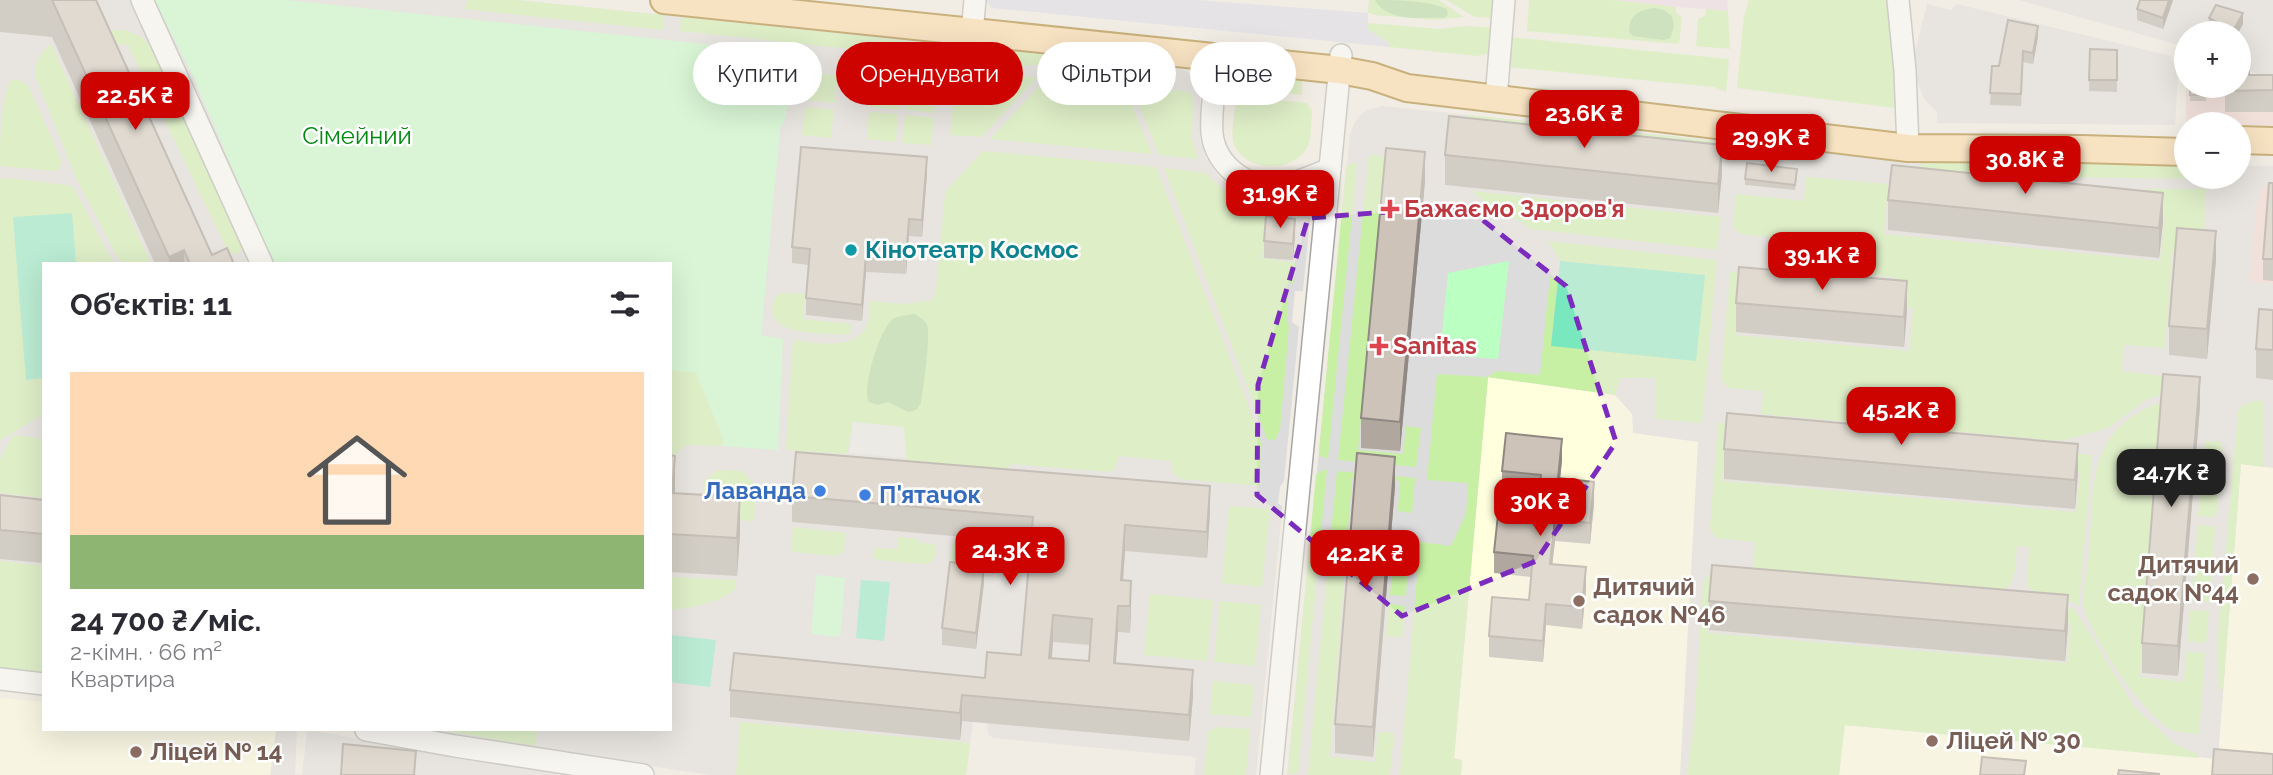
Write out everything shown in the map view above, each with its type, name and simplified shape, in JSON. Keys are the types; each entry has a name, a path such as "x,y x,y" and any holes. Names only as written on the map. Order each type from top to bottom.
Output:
{"main road":[{"path":"664,0 973,17 1190,52"},
{"path":"793,0 973,17 1341,63"},
{"path":"1296,61 1381,65 1496,91 1908,141 2174,152"},
{"path":"1908,141 2174,139"},
{"path":"2251,140 2273,141"},
{"path":"2251,153 2273,153"}],"street":[{"path":"142,0 261,262"},
{"path":"1496,91 1504,0"},
{"path":"1898,0 1908,141"},
{"path":"1271,775 1341,63"},
{"path":"1214,105 1214,146 1228,169 1248,181 1282,186 1330,169"},
{"path":"0,679 42,684"},
{"path":"372,731 643,775"}],"highlighted area":[{"path":"1465,206 1566,286 1616,442 1536,561 1402,616 1257,495 1258,385 1308,218"}],"shaded area":[{"path":"0,0 517,0 929,42 836,42 836,105 1023,105 1023,52 1037,53 1037,105 1176,105 1176,67 1190,75 1190,105 1200,105 1200,141 1206,159 1220,178 1232,187 1259,197 1280,198 1303,192 1312,198 1303,291 1295,291 1292,322 1299,327 1284,481 1280,487 1278,503 1282,506 1282,511 1256,775 1194,775 1196,757 993,738 988,734 987,723 973,722 966,775 711,775 409,731 672,731 672,262 42,262 42,676 0,671"},
{"path":"985,0 1197,0 1368,13 1368,29 1389,43 1389,47 992,8"},
{"path":"1612,0 1727,0 1728,11 1676,7"},
{"path":"2019,0 2273,0 2273,78 2251,72 2251,21 2174,21 2174,44"},
{"path":"1927,4 1951,10 1957,4 2171,56 2174,65 2174,98 2177,98 2174,125 1937,123 1937,112 1924,99 1912,64"},
{"path":"2251,88 2273,91 2273,126 2251,125 2251,112 2186,112 2186,98 2251,98"},
{"path":"1382,106 1904,160 2174,176 2174,189 2251,189 2251,166 2273,166 2273,775 1287,775 1350,135 1354,123 1367,110"},
{"path":"2262,186 2273,186 2273,284 2250,282 2256,211"},
{"name":"Дитячий садок №46","path":"1488,377 1615,395 1632,414 1633,433 1698,442 1680,775 1461,775 1462,760 1454,759"},
{"path":"853,422 904,427 906,458 849,453"},
{"path":"2241,464 2273,468 2273,775 1839,775 1844,725 2218,759"},
{"name":"Ліцей № 14","path":"0,698 42,702 42,731 276,731 270,775 0,775"},
{"path":"276,731 297,731 295,774 302,775 270,775"},
{"path":"316,731 469,758 593,775 302,775 307,732"}],"green space":[{"name":"Сімейний","path":"154,0 286,0 693,43 693,105 787,105 780,129 761,335 783,339 778,450 722,446 724,441 696,373 672,370 672,262 272,262 193,76"},
{"path":"468,0 517,0 663,15 663,30 464,9"},
{"path":"1369,0 1438,0 1464,17 1435,20 1375,15 1368,13"},
{"path":"1375,0 1430,4 1447,9 1448,15 1443,18 1396,16"},
{"path":"1446,0 1497,0 1498,18 1475,17"},
{"path":"1529,0 1612,0 1676,7 1676,13 1682,17 1679,44 1527,31"},
{"path":"1749,0 1890,0 1898,72 1895,108 1737,88 1744,16"},
{"path":"1655,8 1672,16 1674,26 1670,38 1664,40 1633,36 1629,32 1629,26 1633,17"},
{"path":"1706,9 1728,11 1730,49 1696,46 1698,19 1705,16"},
{"path":"681,17 918,42 836,42 836,47 822,46 822,42 784,42 680,31"},
{"path":"1368,23 1439,29 1466,26 1497,28 1491,53 1478,56 1389,47 1389,43 1367,29"},
{"path":"124,30 142,37 153,50 243,247 237,254 232,254 225,245 128,45 118,44 101,49 108,31"},
{"path":"1508,37 1729,59 1726,92 1714,87 1508,67"},
{"path":"51,44 150,262 120,262 76,178 36,78 38,59"},
{"path":"1023,52 1037,53 1037,65 1025,66"},
{"path":"822,74 836,75 835,103 822,102"},
{"path":"1023,77 1037,78 1023,93"},
{"path":"16,79 28,85 62,162 55,171 0,166 2,111 10,81"},
{"path":"1296,80 1302,80 1302,95 1296,94"},
{"path":"1037,89 1037,105 1132,105 1152,154 990,139"},
{"path":"1176,91 1190,92 1190,105 1193,105 1192,139 1198,159 1159,155 1139,105 1176,105"},
{"path":"1307,103 1312,110 1311,134 1307,148 1291,162 1280,166 1248,160 1234,144 1232,134 1235,106"},
{"path":"870,105 899,105 899,110"},
{"path":"906,105 935,105 934,113 905,110"},
{"path":"953,105 1011,105 981,137 950,135"},
{"path":"805,107 834,110 831,138 802,135"},
{"path":"869,112 898,114 896,142 867,139"},
{"path":"905,115 934,118 931,145 902,143"},
{"path":"1468,115 1713,141 1712,152 1468,126"},
{"path":"983,151 1156,167 1257,428 1261,444 1259,486 1180,479 1173,473 1171,461 1119,456 1114,470 1109,472 1011,464 1007,470 912,461 904,455 903,427 853,422 847,454 786,450 793,340 835,344 846,342 863,332 870,315 870,301 905,304 933,300 945,192"},
{"path":"1369,155 1385,156 1358,450 1403,454 1406,426 1421,428 1416,467 1338,460"},
{"path":"1921,161 2174,165 2174,179 1920,176"},
{"path":"1354,162 1357,165 1328,459 1320,456 1319,452 1346,167"},
{"path":"1164,168 1206,173 1230,194 1247,201 1277,207 1283,213 1285,221 1265,230 1262,258 1295,263 1293,283 1288,283 1289,326 1280,430 1275,440 1267,439"},
{"path":"1806,177 1888,184 1884,234 2160,261 2165,218 2142,216 2143,189 2205,189 2204,252 2175,251 2172,254 2165,348 2124,345 2121,371 2177,378 2166,393 2146,400 2108,428 2061,441 1761,414 1763,391 1728,388 1721,379 1730,272 1758,274 1738,291 1735,335 1909,351 1913,308 1891,305 1893,277 1767,264 1770,237 1741,234 1733,227 1736,194 1804,201"},
{"path":"0,179 73,186 113,262 76,262 71,213 13,218 27,380 42,378 42,415 0,440"},
{"path":"1471,191 1721,217 1717,250 1531,229 1499,212"},
{"path":"72,213 76,262 42,262 42,378 26,380 13,217"},
{"path":"1548,241 1717,260 1702,423 1655,419 1655,378 1620,378 1615,395 1488,377 1454,758 1462,760 1461,775 1400,775 1420,542 1451,546 1466,514 1468,483 1427,480 1437,374 1487,377 1497,371 1540,375 1550,277 1558,278 1551,346 1705,275 1560,261"},
{"path":"1509,261 1498,359 1440,355 1448,273"},
{"path":"1560,261 1705,275 1696,361 1551,346"},
{"path":"783,293 805,294 803,319 851,324 850,335 811,333 784,326 775,320 772,310 776,296"},
{"path":"915,314 926,323 928,332 921,403 916,410 908,412 888,402 878,405 869,402 867,395 870,372 883,333 893,319"},
{"path":"672,333 696,372 724,441 722,446 686,445 672,458"},
{"path":"2253,401 2264,401 2263,467 2241,464 2223,690 2219,687 2217,648 2238,412 2241,406"},
{"path":"2162,402 2140,677 2184,682 2186,652 2205,653 2199,734 2168,728 2144,705 2109,658 2091,625 2084,605 2094,482 2099,462 2107,443 2119,427 2137,413"},
{"path":"1718,423 1753,425 1725,440 1722,481 2076,512 2080,472 2061,470 2062,452 2092,455 2079,606 2065,600 2037,595 2031,590 2027,584 2029,547 2017,546 2013,577 2008,587 2003,590 1753,568 1755,542 1716,538 1710,529"},
{"path":"13,435 42,439 42,498 0,493 0,459"},
{"path":"2205,441 2222,442 2220,475 2202,474"},
{"path":"718,470 742,471 756,486 754,521 702,518 704,481"},
{"path":"1327,470 1298,774 1288,773 1316,475"},
{"path":"1337,471 1415,478 1412,513 1398,511 1400,481 1352,478 1330,757 1375,762 1378,732 1394,733 1390,775 1308,775"},
{"path":"2201,484 2219,486 2216,517 2198,516"},
{"path":"1229,506 1270,509 1262,587 1222,583"},
{"path":"2198,525 2215,527 2213,559 2195,558"},
{"path":"793,527 846,533 844,551 836,556 791,552"},
{"path":"897,537 936,544 934,559 927,564 878,560 873,557 873,548 897,549"},
{"path":"952,543 996,546 989,562 983,565 950,562"},
{"path":"0,561 42,566 42,676 4,671 0,668"},
{"path":"1393,563 1408,564 1406,596 1390,595"},
{"path":"2194,568 2212,569 2209,602 2191,600"},
{"path":"816,575 845,578 840,637 811,634"},
{"path":"1707,575 1738,577 1737,592 1710,590 1707,633 2067,663 2071,623 2043,621 2044,605 2068,607 2075,610 2134,706 2173,743 2197,754 2198,758 1845,725 1839,775 1687,775 1694,726 1703,585"},
{"path":"672,577 736,580 736,589 721,598 672,610"},
{"path":"861,580 890,582 884,641 856,638"},
{"path":"1150,594 1213,600 1207,661 1144,655"},
{"path":"1220,601 1261,605 1255,666 1214,662"},
{"path":"1389,604 1405,606 1402,637 1386,636"},
{"path":"2190,610 2209,611 2206,643 2187,641"},
{"path":"672,635 716,640 710,687 672,682"},
{"path":"1213,681 1254,685 1251,717 1210,714"},
{"path":"740,722 970,743 966,775 736,775"},
{"path":"1217,727 1250,729 1246,775 1204,775 1208,732"},
{"path":"446,731 537,731 536,746"}],"building":[{"path":"52,0 96,0 212,255 227,248 233,262 189,262 184,250 169,257"},
{"path":"2140,0 2169,0 2163,18 2137,9"},
{"path":"2216,5 2243,13 2239,21 2215,21 2209,18"},
{"path":"2008,20 2038,26 2033,53 2023,51 2021,94 1990,93 1992,66 1999,66"},
{"path":"2090,49 2117,50 2117,80 2089,80"},
{"path":"2251,75 2273,75 2273,90 2251,90"},
{"path":"1449,116 1722,145 1718,184 1445,155"},
{"name":"Кінотеатр Космос","path":"801,147 927,157 922,220 909,219 906,258 866,255 862,305 806,298 810,249 792,247"},
{"path":"1386,148 1425,152 1400,422 1361,418"},
{"path":"1747,163 1797,169 1795,185 1745,179"},
{"path":"1892,165 2163,193 2159,228 1888,200"},
{"path":"2269,183 2273,183 2273,259 2263,259"},
{"path":"1266,216 1295,219 1293,244 1264,241"},
{"path":"2177,228 2216,231 2207,329 2169,326"},
{"path":"1739,267 1907,281 1904,317 1736,303"},
{"path":"2259,309 2273,310 2273,350 2256,349"},
{"path":"2163,374 2200,377 2178,646 2142,643"},
{"path":"1727,413 2078,444 2075,480 1724,449"},
{"path":"1506,433 1562,439 1558,478 1594,482 1590,523 1555,519 1550,564 1586,567 1582,607 1546,604 1543,641 1489,636 1492,597 1529,600 1533,556 1494,552 1498,515 1536,519 1541,475 1502,471"},
{"path":"796,452 1210,486 1207,532 1125,525 1121,580 1131,581 1130,606 1118,606 1114,663 1193,670 1189,715 962,695 960,713 730,690 734,653 985,678 987,652 1021,655 1033,517 792,496","holes":["1053,615 1092,619 1089,661 1049,658"]},
{"path":"1357,453 1395,457 1373,727 1335,724"},
{"path":"672,455 675,456 672,493"},
{"path":"672,493 740,497 737,538 672,534"},
{"path":"0,495 42,500 42,534 0,530"},
{"path":"950,562 984,566 976,633 942,628"},
{"path":"1712,565 2068,595 2065,631 1709,601"},
{"path":"343,744 416,751 414,775 341,775"},
{"path":"2214,749 2273,754 2273,775 2212,775"},
{"path":"1982,757 2026,761 2024,775 1980,775"},
{"path":"2119,770 2159,774 2159,775 2118,775"}],"place":[{"name":"Бажаємо Здоров'я","path":"1390,209"},
{"name":"Кінотеатр Космос","path":"851,250"},
{"name":"Sanitas","path":"1379,346"},
{"name":"Лаванда","path":"820,491"},
{"name":"П'ятачок","path":"865,495"},
{"name":"Дитячий садок №44","path":"2253,579"},
{"name":"Дитячий садок №46","path":"1579,601"},
{"name":"Ліцей № 30","path":"1932,741"},
{"name":"Ліцей № 14","path":"136,752"}]}
